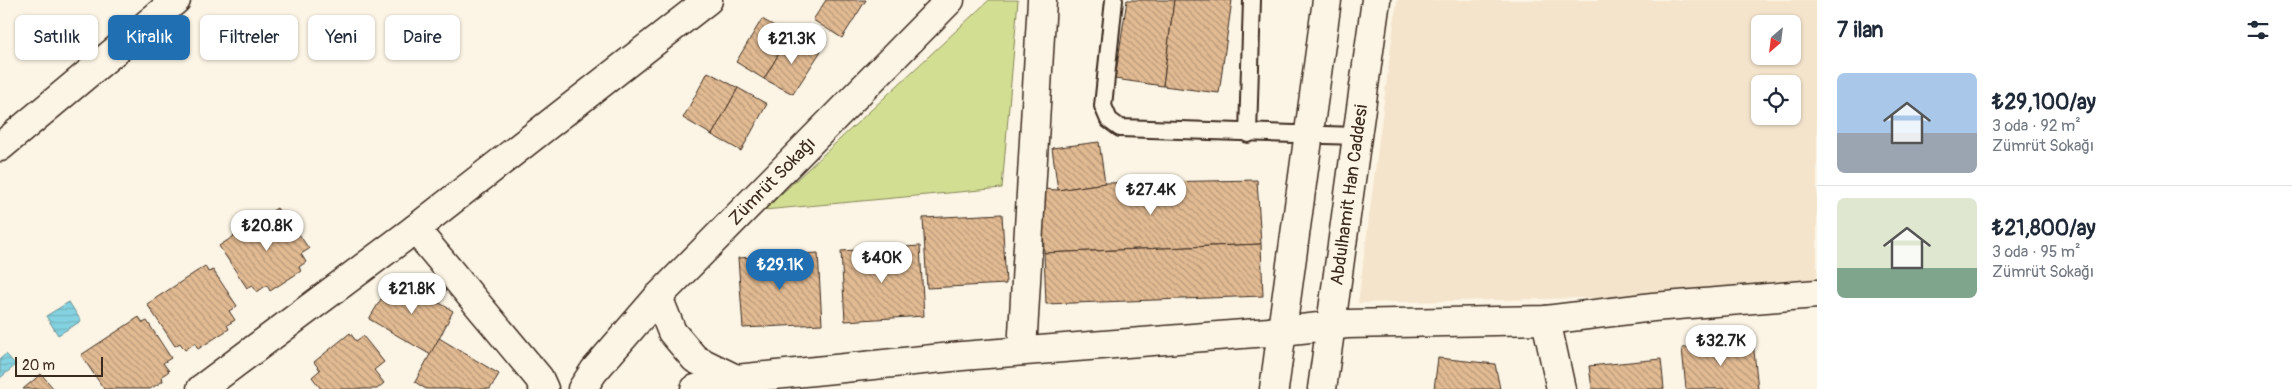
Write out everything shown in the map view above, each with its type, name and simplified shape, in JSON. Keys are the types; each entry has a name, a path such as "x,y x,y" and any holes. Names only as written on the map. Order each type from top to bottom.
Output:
{"street":[{"path":"0,147 176,0"},
{"path":"201,389 415,229 708,0"},
{"name":"Zümrüt Sokağı","path":"582,389 594,371 658,297 950,0"},
{"path":"1022,351 1042,0"},
{"path":"1274,389 1327,0"},
{"name":"Abdulhamit Han Caddesi","path":"1322,389 1376,0"},
{"path":"415,229 539,378 544,389"},
{"path":"695,389 736,379 1022,351 1282,331 1332,325 1546,320 1653,307 1817,294"},
{"path":"658,297 672,332 695,359 736,379"},
{"path":"1546,320 1561,389"}],"lane":[{"path":"1114,0 1103,106 1109,120 1120,128 1248,134 1356,136"},
{"path":"1248,134 1252,0"}],"shaded area":[{"path":"1397,0 1817,0 1817,293 1358,303"}],"green space":[{"path":"989,0 1018,0 1002,188 764,210"}],"water":[{"path":"69,302 81,321 58,335 46,316"},
{"path":"6,354 16,365 0,378 0,359"}],"building":[{"path":"826,0 866,0 842,38 813,20"},
{"path":"1127,0 1174,0 1163,86 1115,79"},
{"path":"1174,0 1232,0 1219,93 1163,86"},
{"path":"762,19 790,35 764,79 736,62"},
{"path":"790,35 821,51 793,94 764,79"},
{"path":"708,72 738,88 712,135 683,118"},
{"path":"738,88 767,104 741,151 712,135"},
{"path":"1099,142 1105,183 1058,190 1052,148"},
{"path":"1257,180 1261,244 1044,253 1042,189 1058,190 1105,183"},
{"path":"277,208 281,214 284,212 309,249 301,254 306,262 299,267 301,271 270,291 267,285 257,292 252,285 247,288 219,246"},
{"path":"1002,214 1006,284 927,288 923,218"},
{"path":"1261,244 1263,296 1046,304 1044,253"},
{"path":"920,246 924,316 845,321 841,251"},
{"path":"818,253 822,324 743,328 738,258"},
{"path":"205,266 208,272 213,270 237,306 229,311 235,320 227,325 229,329 198,349 195,343 185,350 180,343 175,346 147,304"},
{"path":"395,276 453,311 431,355 369,319"},
{"path":"139,317 143,323 147,321 171,358 163,363 169,371 162,376 163,381 150,389 104,389 81,355"},
{"path":"350,333 356,341 363,336 384,362 374,370 384,383 377,389 321,389 312,377 320,370 314,362"},
{"path":"439,338 499,374 490,389 426,389 415,382"},
{"path":"1753,342 1758,389 1686,389 1682,348"},
{"path":"1438,358 1495,364 1500,389 1434,389"},
{"path":"1661,359 1664,389 1592,389 1589,366"},
{"path":"41,374 54,389 23,389"}]}
